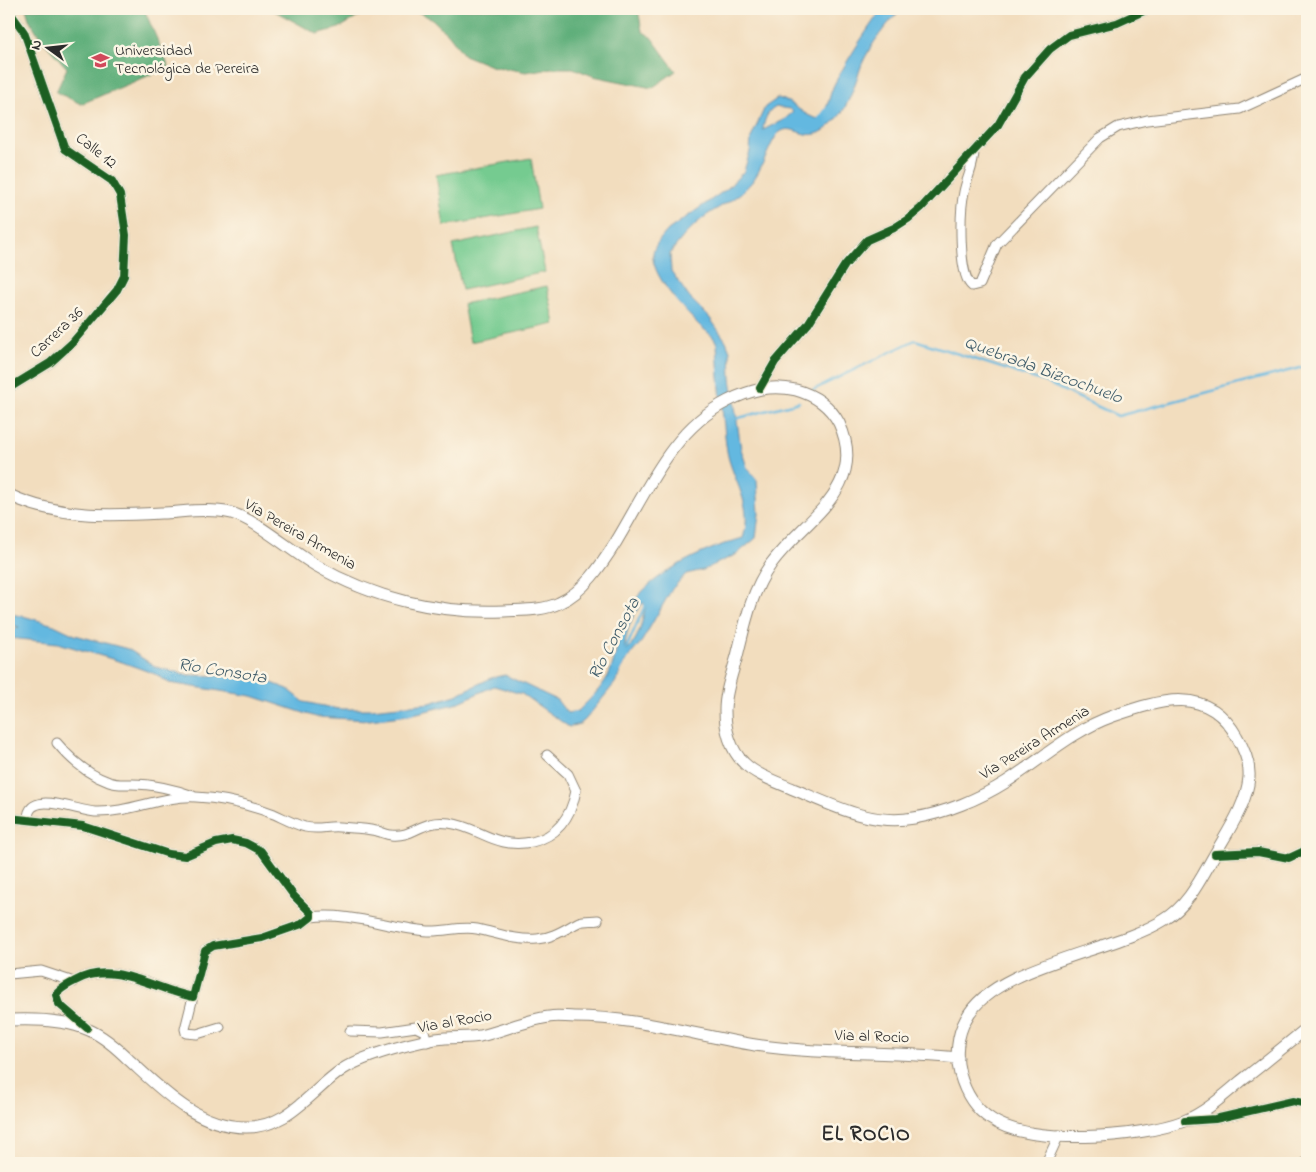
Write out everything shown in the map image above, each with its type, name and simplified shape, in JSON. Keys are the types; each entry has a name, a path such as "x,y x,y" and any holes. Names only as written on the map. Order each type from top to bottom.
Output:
{"main road":[{"name":"Vía Pereira Armenia","path":"9,495 53,511 77,514 131,515 207,511 229,512 251,521 308,561 340,579 388,596 441,609 487,612 526,610 554,606 567,599 583,586 610,552 671,451 698,419 738,396 760,388 785,388 803,392 828,408 838,421 847,456 841,482 834,494 826,506 775,558 757,586 749,608 726,698 724,716 730,740 743,762 774,781 862,816 893,820 915,818 968,801 991,791 1076,733 1098,721 1154,702 1176,699 1193,701 1213,710 1226,720 1237,736 1250,768 1243,801 1215,854 1187,900 1166,919 1116,942 1013,979 976,1003 964,1021 959,1038 958,1058 959,1070 973,1103 990,1119 1022,1132 1059,1135 1135,1134 1185,1121 1208,1109 1307,1028"},
{"name":"Via al Rocio","path":"9,1020 34,1019 86,1028 106,1039 160,1088 189,1111 213,1122 245,1127 263,1126 284,1118 345,1068 371,1056 442,1038 477,1037 549,1017 594,1017 755,1045 799,1050 903,1053 958,1058"}],"street":[{"path":"760,388 775,362 808,324 845,265 867,240 908,220 974,151 998,125 1025,77 1050,49 1069,35 1117,23 1148,9"},
{"name":"Calle 12","path":"9,11 24,32 65,149 102,172 112,181 120,195 126,235 124,276 117,290"},
{"path":"974,151 973,166 964,192 962,255 965,276 972,286 980,284 997,244 1100,138 1118,127 1148,120 1240,109 1307,78"},
{"name":"Carrera 36","path":"9,388 50,362 79,335 117,290"},
{"path":"57,743 66,754 92,774 110,782 182,791 195,796 250,806 290,823 320,830 336,827 377,831 391,835 404,834 432,822 466,827 504,844 532,842 550,836 566,821 573,807 576,791 568,774 547,755"},
{"path":"28,820 29,811 34,805 43,802 52,802 79,810 97,812 122,810 195,796"},
{"path":"9,818 83,826 169,854 185,856 216,843 232,840 246,843 261,851 294,896 309,909 311,917"},
{"path":"1215,854 1258,852 1289,858 1304,851 1307,847"},
{"path":"220,1027 197,1034 186,1033 185,1029 206,951 213,946 262,938 302,924 311,917 324,916 384,922 406,928 431,931 476,928 518,938 538,939 564,932 581,922 598,920"},
{"path":"9,974 41,971 74,982"},
{"path":"86,1028 80,1020 59,1004 56,995 59,990 84,976 104,973 131,976 193,996"},
{"path":"350,1031 382,1032 416,1027 424,1031 427,1042"},
{"path":"1185,1121 1215,1120 1293,1101 1307,1104"},
{"path":"1046,1163 1059,1135"}],"green space":[{"name":"Universidad Tecnológica de Pereira","path":"26,9 144,9 169,67 81,104 56,92 67,68 41,39 29,19"},
{"path":"271,9 372,9 339,28 317,34"},
{"path":"412,9 638,9 642,31 651,37 676,71 652,88 593,76 573,68 552,68 526,72 491,66 464,55 449,35 432,19"},
{"path":"531,158 539,209 444,226 436,175"},
{"path":"536,227 545,272 462,290 453,245"},
{"path":"547,286 555,324 470,342 463,304"}],"water":[{"path":"882,9 902,9 874,42 862,64 848,102 834,122 825,130 816,134 809,135 791,130 780,132 773,141 750,184 735,197 697,223 670,254 671,271 689,297 709,317 726,341 730,351 731,378 741,449 747,467 757,480 759,514 756,538 737,554 703,570 686,574 672,589 642,641 625,662 615,683 580,724 569,727 522,694 494,686 455,704 409,715 369,720 316,717 252,696 169,683 155,674 122,662 58,643 9,638 9,632 19,627 9,624 9,614 23,616 54,625 75,635 128,649 156,667 186,675 229,676 272,683 288,689 304,702 338,709 371,709 430,703 456,695 491,678 505,675 557,700 567,713 578,711 598,690 608,676 625,617 633,602 659,577 676,566 711,549 743,538 746,527 743,498 729,460 727,449 717,344 712,336 699,325 669,292 657,271 654,262 654,250 659,240 668,230 728,188 744,171 750,151 751,138 765,107 778,98 819,119 825,110 833,86 841,72","holes":["776,107 790,109 793,112 785,119 763,130 766,117","643,603 646,604 640,630 630,647 625,651 630,625 635,613"]}],"waterway":[{"name":"Río Consota","path":"818,120 828,107"},
{"name":"Río Consota","path":"676,299 689,313"},
{"name":"Quebrada Bizcochuelo","path":"811,391 915,340 1045,382 1118,416 1307,366"},
{"path":"735,419 799,402"},
{"name":"Río Consota","path":"624,653 647,601"}],"cycle path":[{"path":"760,388 775,362 808,324 845,265 867,240 894,228 921,208 998,125 1025,77 1050,49 1069,35 1117,23 1148,9"},
{"path":"9,11 24,32 65,149 112,181 120,195 126,235 124,276 117,290 72,343 50,363 9,388"},
{"path":"9,818 83,826 169,854 185,856 216,843 232,840 246,843 261,851 294,896 311,913 311,917 302,924 262,938 213,946 205,951 193,997 119,975 104,973 90,975 75,981 56,995 59,1004 87,1028"},
{"path":"1215,854 1258,852 1289,858 1304,851 1307,847"},
{"path":"1185,1121 1215,1119 1293,1101 1307,1104"}],"place":[{"name":"Universidad Tecnológica de Pereira","path":"101,60"}],"district":[{"name":"EL ROCIO","path":"866,1135"}]}
